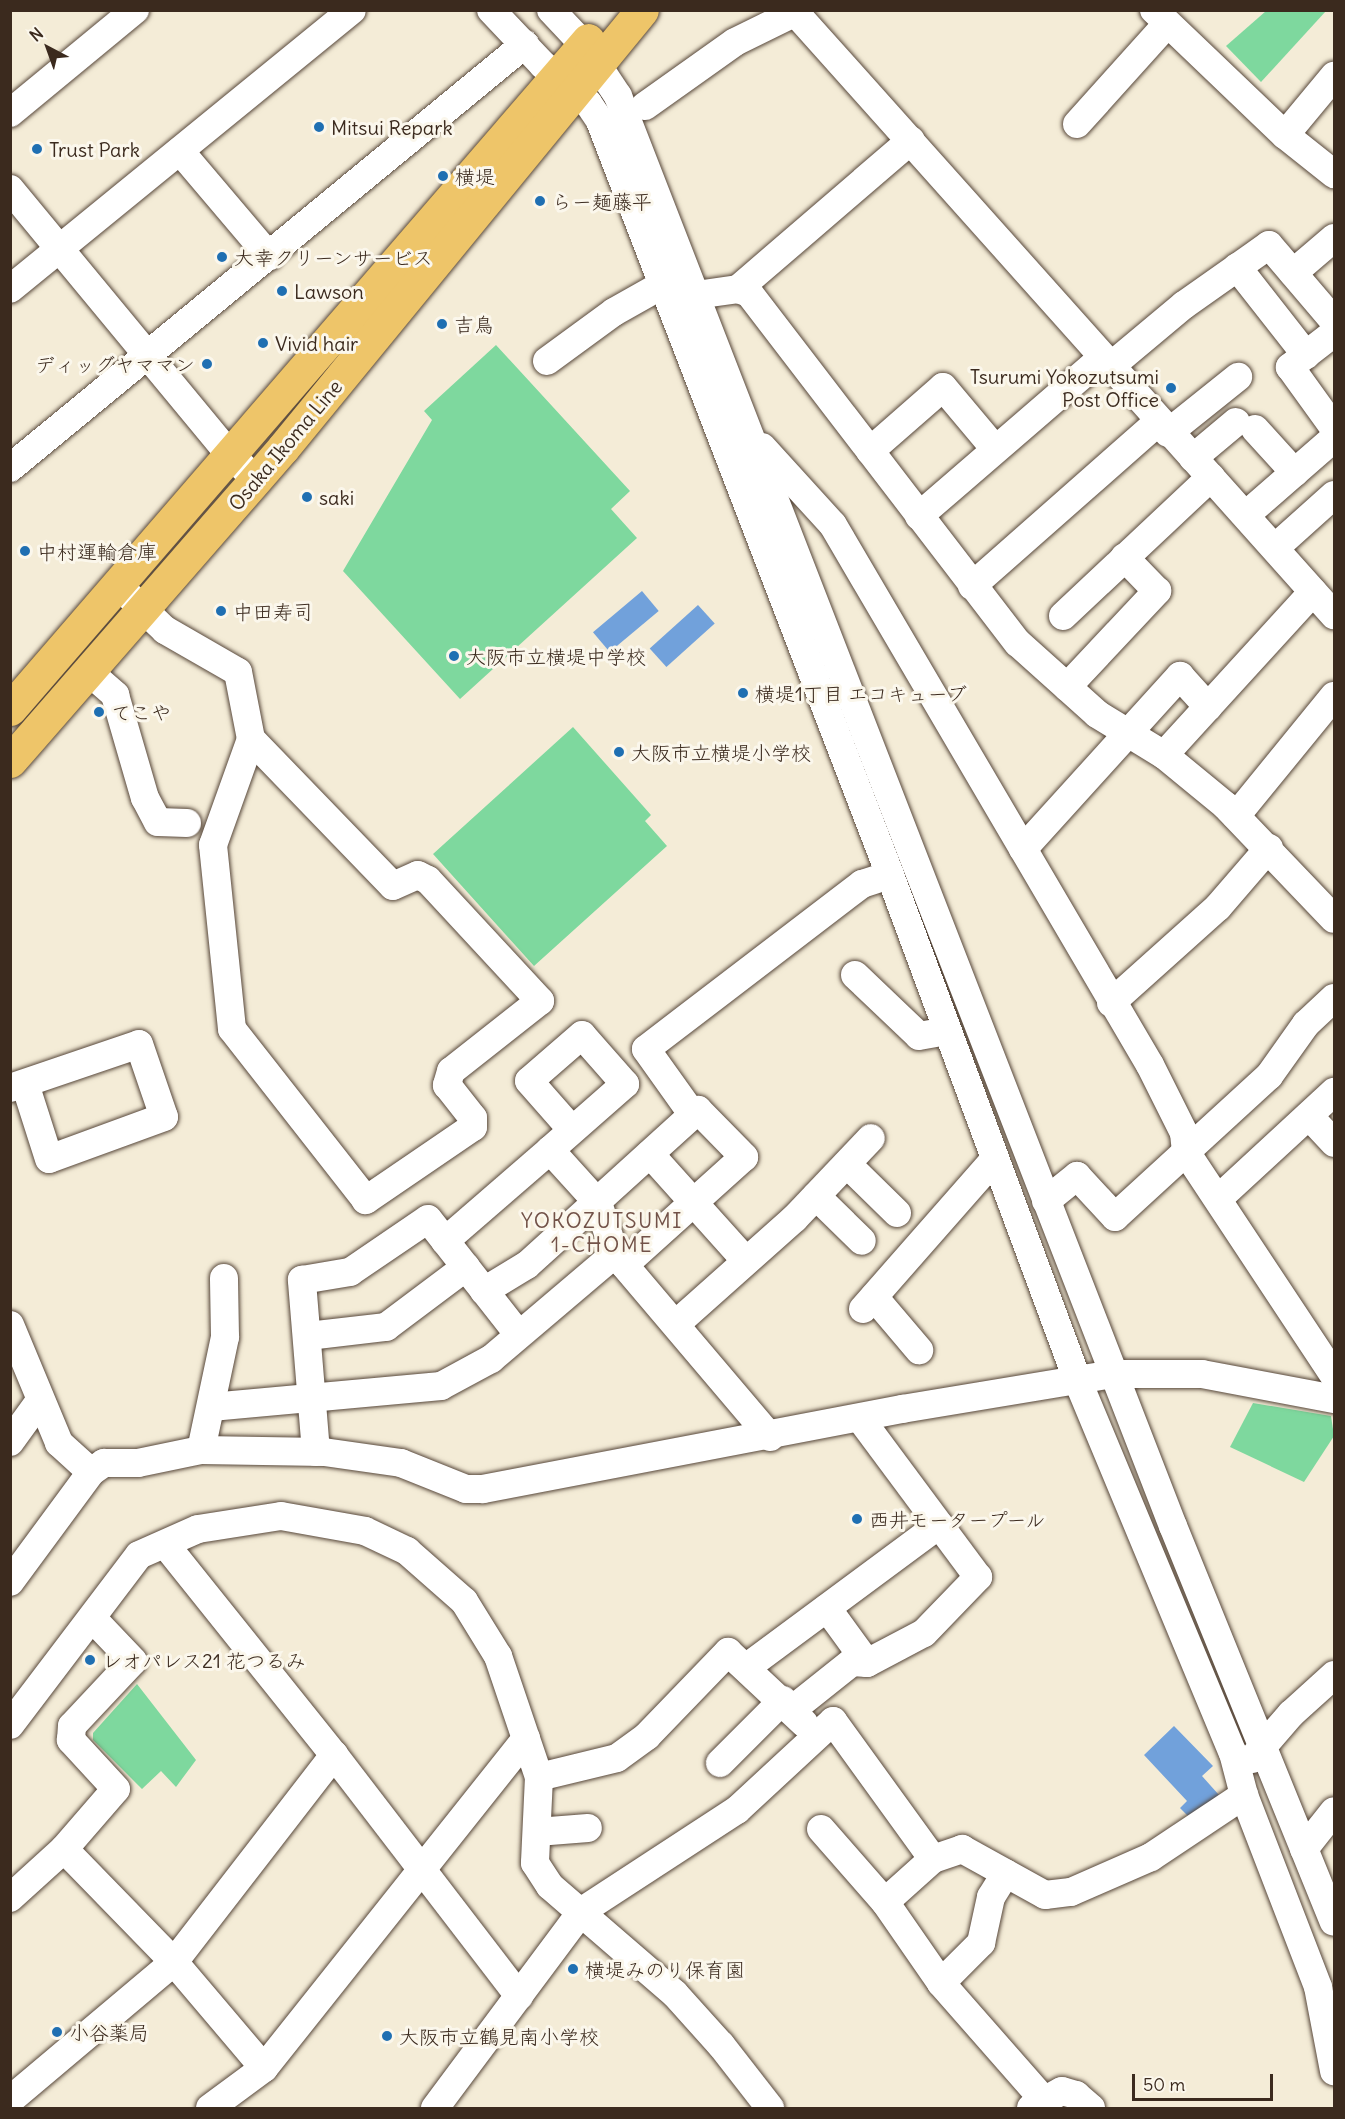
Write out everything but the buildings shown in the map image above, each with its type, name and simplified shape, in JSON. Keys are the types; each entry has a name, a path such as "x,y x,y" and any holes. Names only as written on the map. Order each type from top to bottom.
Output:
{"main road":[{"name":"Osaka Ikoma Line","path":"590,54 613,10"},
{"name":"Osaka Ikoma Line","path":"10,709 230,455 590,54 642,10"},
{"name":"Osaka Ikoma Line","path":"10,761 144,610 451,248 565,84"}],"street":[{"path":"10,113 135,10"},
{"path":"10,289 352,10"},
{"path":"491,10 600,121 665,267 946,1031 1077,1379 1241,1784 1318,1988 1335,2071"},
{"path":"551,10 590,54 618,96 665,267 696,295 1113,1374 1257,1736 1265,1745 1335,1922"},
{"path":"645,106 735,42 796,11 1163,427 1325,596 1208,707 1164,755"},
{"path":"1077,124 1161,17 1285,135 1335,174"},
{"path":"10,468 525,44"},
{"path":"1285,135 1335,76"},
{"path":"738,289 910,140"},
{"path":"180,151 269,256"},
{"path":"10,189 150,354 230,455 256,479"},
{"path":"1293,273 1335,238"},
{"path":"919,516 995,448 1107,362 1269,244 1293,273 1333,334 1290,367 1335,428"},
{"path":"548,361 614,312 665,267"},
{"path":"1237,267 1306,355"},
{"path":"696,295 738,289 749,293 1018,643 1097,714 1164,755 1236,816 1335,919"},
{"path":"972,586 1163,427 1238,377"},
{"path":"870,451 943,387 995,448"},
{"path":"1063,616 1124,557 1202,467 1245,425 1295,473"},
{"path":"752,436 833,525 1175,1113 1184,1133 1186,1152 1335,1376"},
{"path":"1247,514 1335,438"},
{"path":"1276,547 1335,495"},
{"path":"1067,687 1157,591 1124,557"},
{"path":"118,585 165,630 238,672 251,739 213,845 232,1029 366,1200 472,1127 473,1118 447,1085 451,1071 540,1001 428,880 418,875 393,886 251,739"},
{"path":"89,672 115,695 145,798 158,822 187,823"},
{"path":"1023,849 1180,676 1208,707"},
{"path":"1236,816 1335,696"},
{"path":"876,840 903,831"},
{"path":"1111,1003 1218,907 1269,848"},
{"path":"693,1115 646,1049 862,884 890,874"},
{"path":"855,975 919,1036 946,1031"},
{"path":"1046,1201 1077,1176 1115,1217 1269,1076 1306,1024 1335,998"},
{"path":"139,1044 164,1117 49,1159 18,1086 139,1044"},
{"path":"1218,1199 1335,1092"},
{"path":"211,1407 441,1386 491,1359 519,1335 695,1201 744,1157 698,1110 598,1203 527,1264 484,1290"},
{"path":"1309,1116 1335,1143"},
{"path":"445,1241 572,1130"},
{"path":"675,1324 816,1196 871,1138"},
{"path":"550,1150 598,1203 620,1259 770,1437"},
{"path":"650,1154 695,1201 745,1260"},
{"path":"919,1350 868,1303 994,1160"},
{"path":"847,1164 897,1213"},
{"path":"816,1196 862,1241"},
{"path":"316,1452 314,1399 302,1280 350,1272 428,1219 519,1335"},
{"path":"308,1336 386,1327 466,1267"},
{"path":"201,1450 225,1337 224,1278"},
{"path":"10,1325 39,1402 59,1443 91,1472"},
{"path":"10,1582 91,1472 104,1463 138,1462 201,1450 316,1452 401,1462 466,1489 483,1489 770,1437 861,1418 1113,1374 1202,1374 1335,1399"},
{"path":"10,1442 39,1402"},
{"path":"720,1763 788,1704 852,1662 867,1663 924,1634 978,1577 861,1418"},
{"path":"10,1725 139,1555 198,1529 281,1516 365,1531 407,1551 441,1577 483,1629 498,1656 538,1777 535,1863 550,1886 582,1911 675,1994 722,2045 770,2109"},
{"path":"747,1667 939,1525"},
{"path":"166,1545 334,1755 519,1996"},
{"path":"827,1608 867,1663"},
{"path":"10,1898 64,1849 116,1789 71,1740 72,1726 133,1661 92,1618"},
{"path":"538,1777 617,1758 647,1737 728,1652 788,1704 804,1723 811,1741"},
{"path":"885,1902 933,1859 962,1849 1045,1894 1071,1892 1151,1857 1241,1784 1265,1745 1291,1714 1335,1675"},
{"path":"435,2109 582,1911 737,1810 833,1721 933,1859"},
{"path":"210,2109 264,2068 526,1739"},
{"path":"10,2100 174,1962 334,1755"},
{"path":"1305,1849 1335,1811"},
{"path":"537,1832 588,1828"},
{"path":"821,1829 885,1902 941,1983 1037,2104 1062,2091 1076,2095 1091,2109"},
{"path":"64,1849 174,1962 264,2068"},
{"path":"941,1983 981,1943 991,1897 1006,1873"}],"green space":[{"path":"1266,11 1326,11 1261,82 1226,46"},
{"path":"496,345 630,491 611,509 637,538 460,699 343,571 432,420 424,411"},
{"path":"573,727 651,815 645,821 667,846 534,966 433,854"},
{"path":"1253,1403 1331,1416 1334,1436 1304,1482 1230,1447"},
{"path":"137,1684 196,1760 176,1787 161,1771 142,1789 93,1740 93,1733"}],"water":[{"path":"642,591 659,611 610,652 593,632"},
{"path":"698,605 715,624 666,667 650,648"},
{"path":"1174,1726 1213,1766 1202,1776 1219,1795 1192,1820 1180,1808 1187,1801 1144,1755"}],"place":[{"name":"Mitsui Repark","path":"319,127"},
{"name":"Trust Park","path":"37,149"},
{"name":"横堤","path":"443,176"},
{"name":"らー麺藤平","path":"540,201"},
{"name":"大幸クリーンサービス","path":"222,257"},
{"name":"Lawson","path":"282,291"},
{"name":"吉鳥","path":"442,324"},
{"name":"Vivid hair","path":"263,343"},
{"name":"ディッグヤママン","path":"207,364"},
{"name":"Tsurumi Yokozutsumi Post Office","path":"1171,388"},
{"name":"saki","path":"307,497"},
{"name":"中村運輸倉庫","path":"25,551"},
{"name":"中田寿司","path":"221,611"},
{"name":"大阪市立横堤中学校","path":"454,656"},
{"name":"横堤1丁目 エコキューブ","path":"743,693"},
{"name":"てこや","path":"99,712"},
{"name":"大阪市立横堤小学校","path":"619,752"},
{"name":"西井モータープール","path":"857,1519"},
{"name":"レオパレス21 花つるみ","path":"90,1660"},
{"name":"横堤みのり保育園","path":"573,1969"},
{"name":"小谷薬局","path":"57,2032"},
{"name":"大阪市立鶴見南小学校","path":"387,2036"}],"district":[{"name":"YOKOZUTSUMI 1-CHOME","path":"602,1233"}]}
